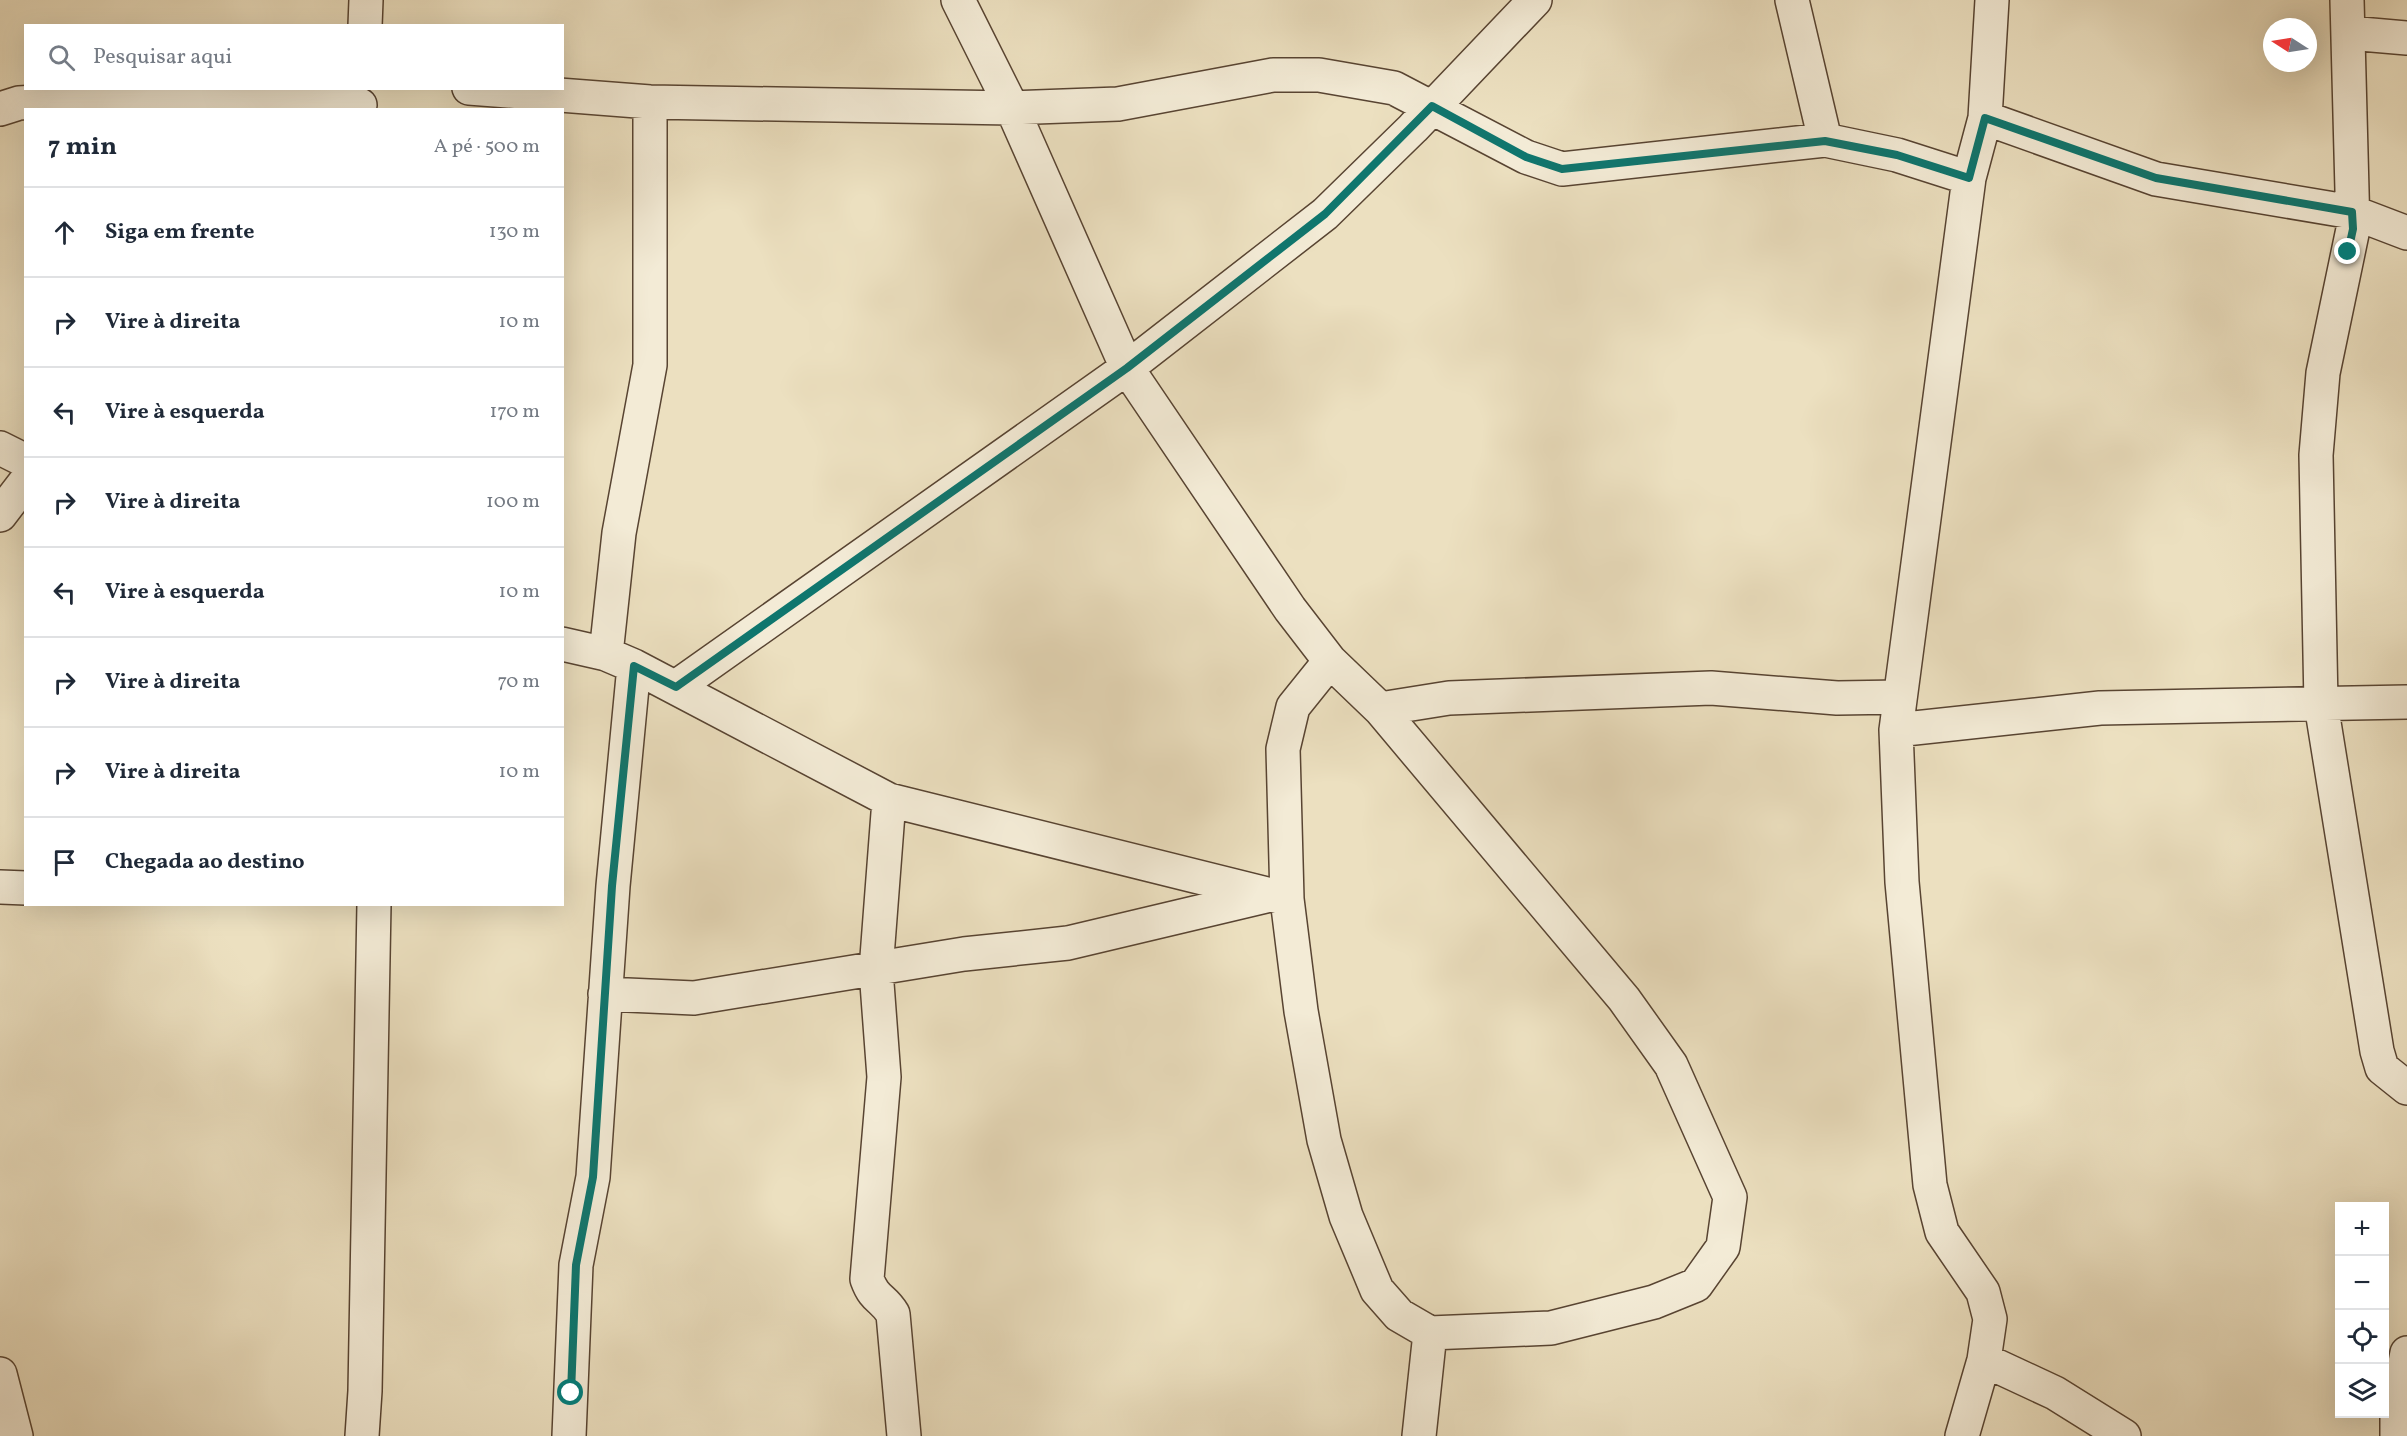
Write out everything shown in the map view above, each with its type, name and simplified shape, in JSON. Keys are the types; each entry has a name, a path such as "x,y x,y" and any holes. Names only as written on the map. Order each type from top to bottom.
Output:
{"street":[{"path":"365,24 366,0"},
{"path":"958,0 1012,108 1127,368 1290,609 1330,661 1380,709 1624,999 1671,1065 1730,1197 1723,1247 1696,1285 1654,1302 1551,1329 1430,1333 1399,1314 1377,1290 1346,1216 1322,1128 1279,897 1283,749 1293,707 1330,661"},
{"path":"676,687 1127,368 1325,214 1535,0"},
{"path":"1792,0 1825,141"},
{"path":"1962,1436 1984,1360 1990,1319 1983,1292 1942,1232 1930,1185 1902,882 1896,730 1969,178 1985,118 1992,0"},
{"path":"2347,0 2353,229 2323,373 2316,455 2321,704 2377,1051 2382,1068 2407,1088"},
{"path":"2349,33 2407,39"},
{"path":"495,90 650,102 1012,108 1118,104 1284,75 1319,75 1394,88 1526,157 1562,169 1825,141 1897,155 1969,178"},
{"path":"0,109 19,103 361,101"},
{"path":"569,1436 576,1265 593,1177 612,886 620,660 619,533 650,365 650,102"},
{"path":"1985,118 2156,178 2352,212 2407,233"},
{"path":"0,448 24,460"},
{"path":"0,515 24,484"},
{"path":"564,646 620,660 676,687 889,800 1279,897"},
{"path":"1380,709 1449,698 1711,688 1838,698 1900,697"},
{"path":"1896,730 2100,708 2407,702"},
{"path":"889,800 876,970 884,1077 867,1279 873,1294 888,1305 893,1314 904,1436"},
{"path":"0,887 24,888"},
{"path":"605,994 694,998 964,954 1068,943 1279,897"},
{"path":"362,1436 365,1390 374,906"},
{"path":"1419,1436 1430,1333"},
{"path":"2397,1436 2397,1404 2407,1353"},
{"path":"1984,1360 2055,1393 2124,1436"},
{"path":"0,1374 16,1436"}],"route":[{"path":"571,1393 576,1265 593,1177 612,886 634,666 676,687 1127,368 1325,214 1413,128 1432,106 1526,157 1562,169 1825,141 1897,155 1969,178 1985,118 2156,178 2352,212 2353,229 2348,252"}]}
